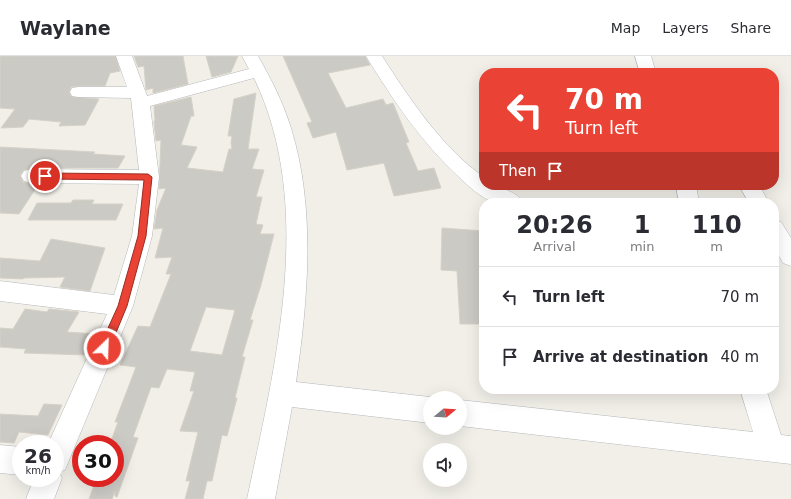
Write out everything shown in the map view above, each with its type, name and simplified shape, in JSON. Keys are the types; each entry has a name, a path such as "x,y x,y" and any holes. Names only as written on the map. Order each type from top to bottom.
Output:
{"street":[{"path":"64,439 122,306 142,236 148,177 138,98 124,56"},
{"path":"374,56 389,81 421,124 456,165 479,185"},
{"path":"643,56 647,68"},
{"path":"78,92 138,98 254,64 282,127 292,176 295,211 296,284 291,331 282,394 261,499"},
{"path":"31,176 148,177"},
{"path":"487,190 504,198"},
{"path":"779,237 791,257"},
{"path":"0,291 122,306"},
{"path":"282,394 423,409"},
{"path":"755,394 781,450"},
{"path":"467,414 781,450"},
{"path":"0,459 12,460"},
{"path":"40,499 45,487"}],"building":[{"path":"0,56 115,56 120,71 110,73 105,86 71,87 69,93 72,97 99,99 85,125 59,126 61,122 29,119 23,127 1,128 15,109 0,108"},
{"path":"134,56 183,56 188,84 153,93 153,88 146,90 144,66 138,67"},
{"path":"206,56 238,56 231,72 212,77"},
{"path":"283,56 365,56 370,65 328,73 346,108 383,99 386,105 393,103 409,142 406,143 418,171 434,168 441,188 394,196 384,163 347,170 336,132 313,138 307,123 312,122"},
{"path":"256,93 248,149 259,149 252,169 264,170 256,197 262,197 256,224 263,225 260,234 274,234 250,320 253,320 242,357 245,357 235,398 237,398 227,436 222,435 212,481 207,481 203,499 185,499 190,481 186,481 198,432 180,431 194,391 190,391 195,372 167,369 159,388 151,387 133,437 138,438 124,477 124,435 113,435 118,422 115,422 136,367 120,365 138,326 150,327 171,274 166,274 172,257 155,258 163,228 154,229 157,210 166,188 159,189 161,140 156,141 154,106 191,97 194,116 191,116 181,145 197,147 187,168 223,172 229,149 232,149 232,136 228,136 234,99","holes":["206,307 235,310 222,355 190,351"]},
{"path":"0,147 95,152 93,154 125,156 118,168 31,168 24,170 20,175 23,182 38,185 19,214 0,213"},
{"path":"73,200 94,200 92,204 123,204 116,220 28,220 37,203 71,203"},
{"path":"442,228 479,231 479,324 460,324 457,271 441,270"},
{"path":"51,239 105,248 90,291 60,287 65,277 23,279 0,278 0,258 40,261"},
{"path":"25,309 47,312 49,309 79,312 67,332 96,334 87,355 24,353 26,349 0,347 0,328 13,329"},
{"path":"44,404 62,405 48,435 19,432 18,435 12,435 12,443 0,442 0,414 38,416"},
{"path":"93,487 121,487 117,497 115,496 115,491 112,499 89,499"}],"route":[{"path":"45,176 148,177 142,236 122,306 104,348"}]}
